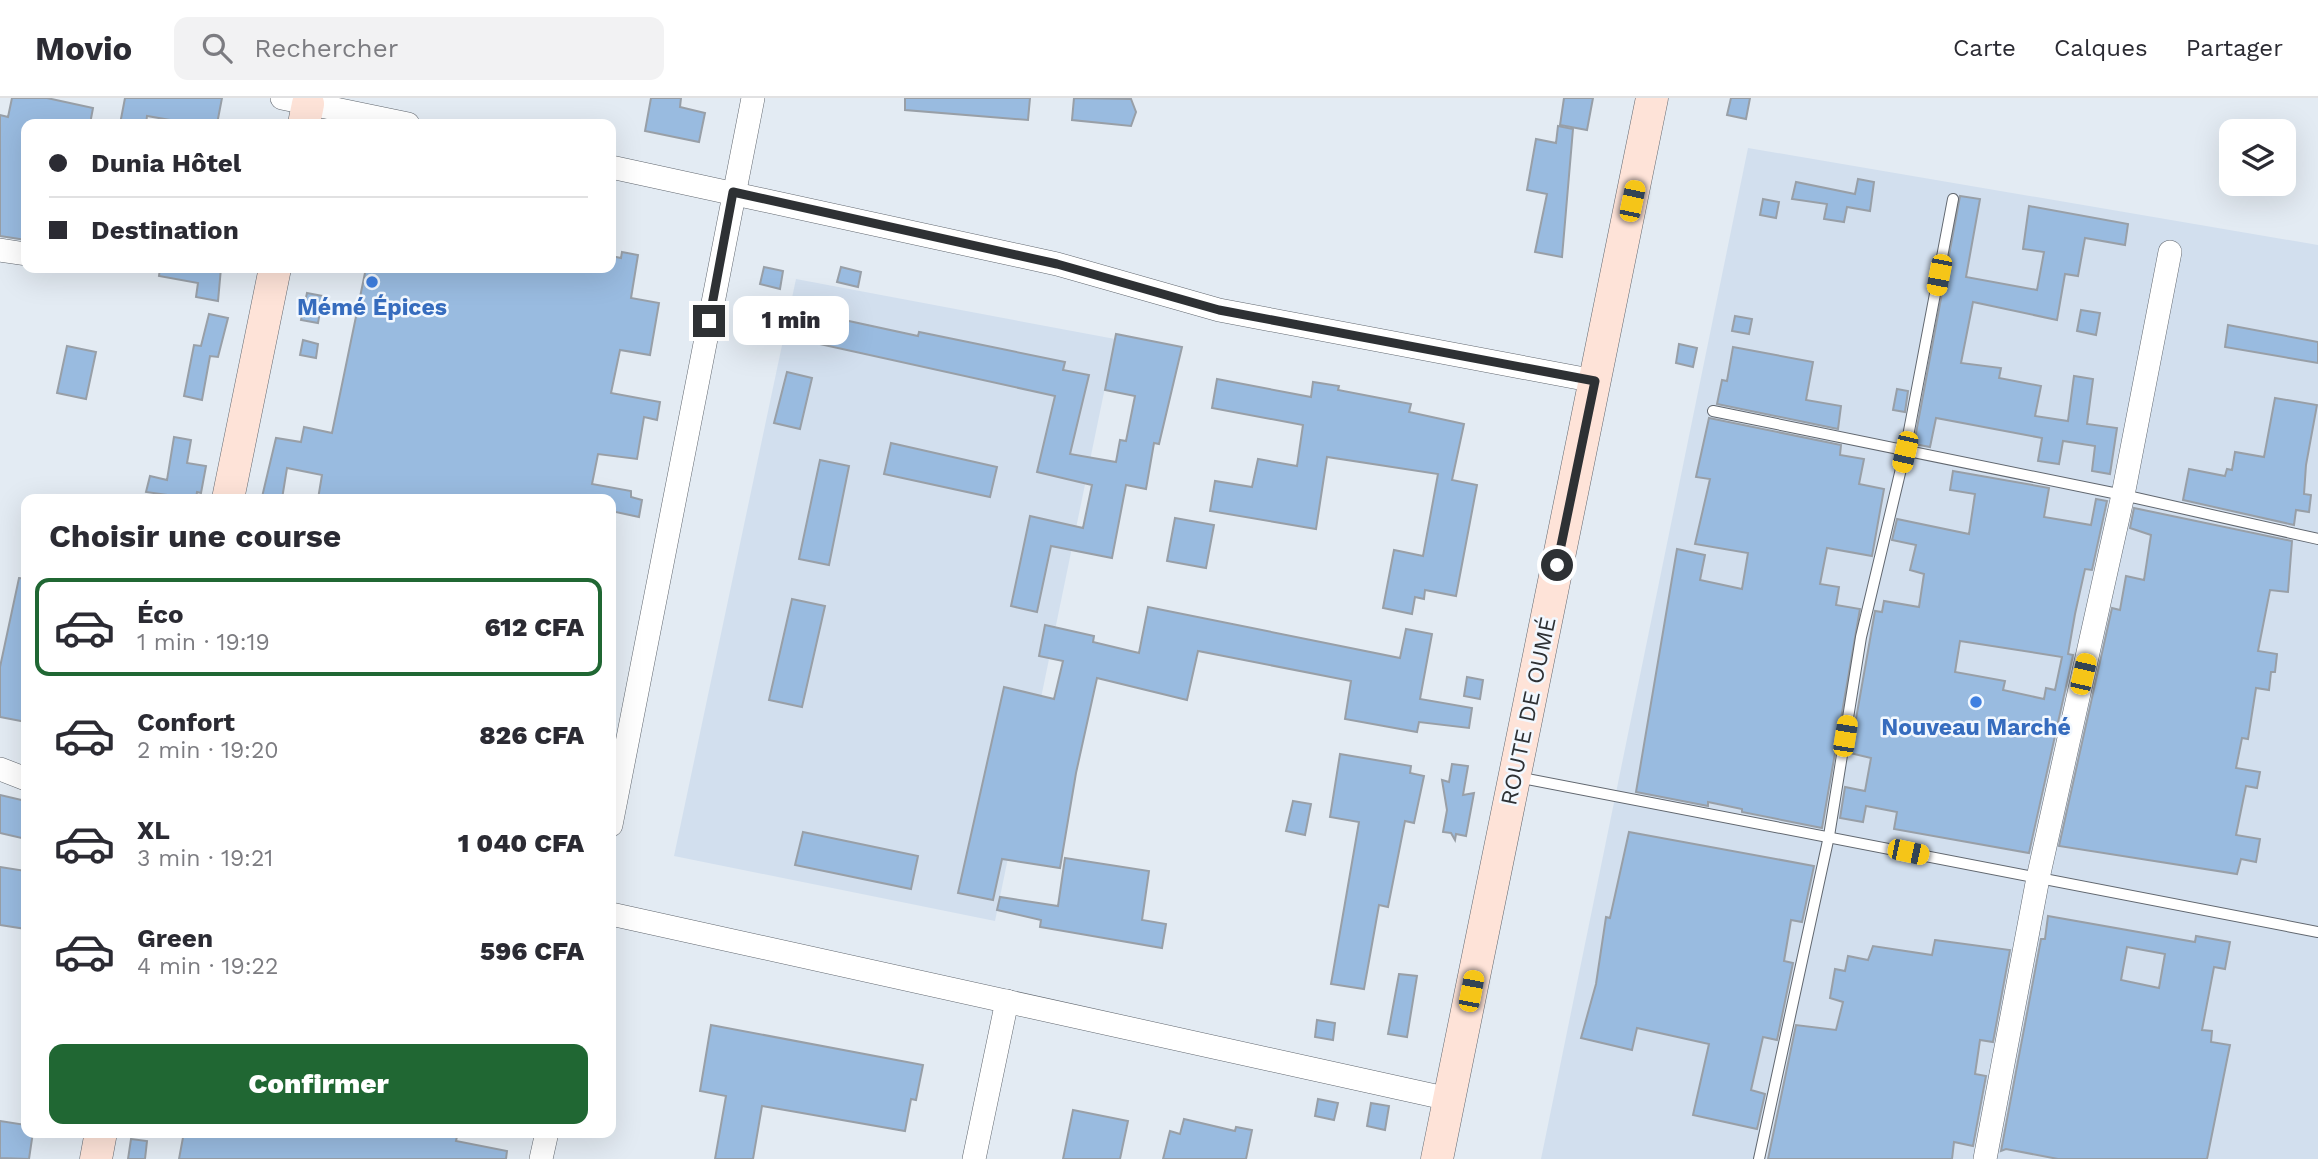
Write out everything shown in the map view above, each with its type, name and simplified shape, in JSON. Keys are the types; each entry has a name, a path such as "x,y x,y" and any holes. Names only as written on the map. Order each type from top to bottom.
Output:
{"street":[{"path":"616,800 753,98"},
{"name":"ROUTE DE OUMÉ","path":"1437,1159 1653,98"},
{"path":"301,106 378,119"},
{"path":"616,167 1057,264 1219,310 1595,381"},
{"path":"0,250 21,253"},
{"path":"1984,1159 2038,878 2123,495 2170,251"},
{"path":"229,494 274,273"},
{"path":"0,769 21,777"},
{"path":"616,915 1449,1099"},
{"path":"974,1159 1007,1001"},
{"path":"96,1159 100,1138"},
{"path":"541,1159 546,1138"}],"lane":[{"path":"1759,1159 1829,836 1861,637 1905,452 1953,200"},
{"path":"1713,411 2123,495 2318,540"},
{"path":"1514,776 2318,932"}],"shaded area":[{"name":"Nouveau Marché","path":"1748,148 2318,245 2318,1159 1541,1159"},
{"path":"796,279 1115,339 995,921 674,856"}],"building":[{"path":"12,98 47,98 93,108 91,119 21,119 21,239 0,236 0,115 8,117"},
{"path":"125,98 222,98 218,119 164,119 147,116 147,119 121,119"},
{"path":"651,98 681,98 680,107 705,113 699,142 645,131"},
{"path":"905,98 1030,98 1028,120 905,110"},
{"path":"1074,98 1131,99 1136,112 1131,126 1072,120"},
{"path":"1564,98 1593,98 1587,130 1560,125"},
{"path":"1731,98 1750,98 1746,119 1727,115"},
{"path":"1558,126 1573,129 1562,257 1535,252 1547,194 1527,190 1536,139 1556,143"},
{"path":"1858,179 1874,182 1870,211 1847,207 1844,222 1824,219 1827,204 1792,199 1796,182 1855,194"},
{"path":"1960,196 1980,199 1966,277 2037,290 2044,252 2023,249 2029,206 2128,224 2125,245 2085,238 2078,276 2065,274 2057,320 1973,302 1961,363 2001,368 1999,378 2041,386 2035,416 2068,421 2074,376 2093,379 2087,424 2117,428 2110,474 2092,471 2095,446 2063,441 2059,464 2038,461 2042,438 1936,418 1930,447 1914,444"},
{"path":"1763,199 1779,202 1776,218 1760,215"},
{"path":"622,252 638,255 631,298 659,303 650,355 620,350 611,393 660,402 657,420 644,417 637,459 598,454 592,484 631,491 631,497 642,500 639,517 616,512 616,494 319,494 322,475 287,468 283,494 263,494 276,438 301,442 304,427 332,433 365,273 616,273 616,257 621,258"},
{"path":"764,267 783,271 780,289 760,284"},
{"path":"841,267 861,272 858,287 837,282"},
{"path":"159,273 221,273 218,301 196,297 198,283 159,276"},
{"path":"307,293 323,296 318,323 301,320"},
{"path":"2081,310 2100,313 2096,335 2077,331"},
{"path":"812,313 918,336 919,332 1065,362 1063,370 1089,375 1070,454 1116,462 1120,440 1126,441 1135,396 1105,390 1116,334 1182,347 1159,444 1154,443 1146,489 1126,485 1112,558 1051,546 1037,612 1011,606 1030,516 1083,528 1092,485 1037,472 1055,396 806,341"},
{"path":"209,314 228,318 218,357 210,356 202,400 184,396 194,345 201,346"},
{"path":"1735,316 1752,319 1749,334 1732,331"},
{"path":"2228,325 2318,342 2318,363 2225,347"},
{"path":"303,340 318,344 316,358 300,355"},
{"path":"1679,344 1697,348 1693,367 1676,363"},
{"path":"67,346 96,352 86,399 57,393"},
{"path":"1733,347 1813,362 1806,400 1841,406 1838,429 1717,404 1722,380 1727,381"},
{"path":"787,372 812,378 800,429 774,423"},
{"path":"1217,379 1311,397 1313,382 1339,386 1338,390 1411,404 1409,412 1464,424 1452,480 1477,485 1456,596 1425,590 1424,599 1415,597 1412,614 1383,608 1394,550 1423,556 1438,474 1327,457 1316,529 1210,511 1215,481 1252,487 1258,459 1297,466 1303,425 1212,408"},
{"path":"1897,389 1908,391 1905,412 1893,410"},
{"path":"2275,398 2317,405 2306,465 2304,494 2311,495 2309,512 2296,510 2294,525 2183,500 2189,469 2225,476 2227,469 2232,470 2235,452 2264,457"},
{"path":"1709,418 1841,445 1840,455 1864,459 1859,484 1884,489 1872,556 1827,548 1820,584 1839,587 1836,605 1860,609 1822,828 1742,812 1742,809 1708,802 1708,806 1636,792 1677,549 1705,555 1700,580 1742,589 1748,553 1695,544 1710,479 1696,477"},
{"path":"174,437 191,440 187,463 206,466 201,493 146,492 150,476 167,480"},
{"path":"891,443 997,467 990,497 884,474"},
{"path":"820,460 849,466 829,565 799,559"},
{"path":"1953,471 2049,488 2044,517 2091,525 2096,499 2107,501 2092,570 2085,569 2075,614 2068,654 2073,655 2029,853 1894,829 1897,812 1866,806 1863,822 1840,818 1845,787 1865,791 1871,758 1850,753 1875,611 1882,612 1884,601 1919,607 1924,574 1910,570 1916,545 1892,540 1897,519 1969,534 1975,494 1950,490","holes":["1960,641 2062,657 2055,690 2046,688 2044,699 2003,690 2005,681 1955,672"]},
{"path":"2134,508 2292,541 2288,592 2270,590 2258,651 2277,654 2275,672 2271,672 2269,690 2256,688 2248,739 2242,738 2236,768 2260,772 2257,788 2246,786 2236,835 2260,839 2256,862 2241,859 2237,874 2059,846 2112,608 2120,610 2126,576 2144,580 2151,535 2130,528"},
{"path":"1175,518 1214,525 1206,568 1167,561"},
{"path":"21,578 21,721 0,717 0,667"},
{"path":"792,599 825,606 802,707 769,700"},
{"path":"1148,607 1400,658 1406,629 1432,634 1420,699 1472,708 1469,728 1419,722 1417,732 1345,719 1351,681 1198,651 1187,700 1097,678 1076,773 1060,868 1002,859 993,900 958,893 1004,687 1054,699 1063,661 1039,656 1045,625 1094,636 1093,642 1139,653"},
{"path":"1467,677 1483,680 1480,699 1464,696"},
{"path":"1340,754 1411,766 1410,773 1424,776 1414,823 1405,821 1388,907 1379,905 1364,989 1331,984 1359,822 1330,817"},
{"path":"1452,764 1468,766 1463,795 1474,793 1466,836 1456,834 1455,840 1451,833 1443,832 1447,810 1442,780 1449,782"},
{"path":"0,795 21,800 21,838 0,833"},
{"path":"1293,801 1311,804 1305,835 1286,831"},
{"path":"803,832 918,856 911,889 795,865"},
{"path":"1629,832 1814,866 1802,922 1791,920 1784,961 1793,963 1777,1040 1763,1037 1751,1090 1765,1094 1757,1129 1693,1115 1709,1044 1637,1028 1632,1050 1581,1038 1596,984 1606,917 1610,918"},
{"path":"1065,858 1149,871 1142,920 1166,924 1162,948 1040,927 1041,920 997,910 1000,897 1058,906"},
{"path":"0,867 21,870 21,928 0,925"},
{"path":"2048,916 2195,942 2196,936 2230,942 2225,969 2214,967 2202,1030 2212,1031 2211,1042 2230,1045 2207,1159 2058,1159 2006,1149 2001,1151 2041,939 2045,939","holes":["2127,947 2165,954 2159,988 2121,980"]},
{"path":"1935,940 2010,950 1993,1042 1980,1040 1975,1074 1986,1076 1973,1146 1954,1142 1952,1159 1768,1159 1796,1025 1836,1030 1843,1002 1830,998 1835,969 1845,971 1848,956 1868,960 1873,946 1932,955"},
{"path":"1399,974 1417,976 1407,1037 1388,1034"},
{"path":"1317,1020 1335,1023 1333,1040 1315,1037"},
{"path":"711,1025 923,1065 916,1100 911,1099 905,1131 762,1106 753,1159 715,1159 726,1096 700,1091"},
{"path":"1318,1099 1338,1103 1334,1120 1315,1116"},
{"path":"1371,1103 1389,1106 1385,1130 1367,1126"},
{"path":"1073,1110 1128,1121 1120,1159 1063,1159"},
{"path":"1184,1119 1235,1131 1236,1127 1252,1130 1246,1159 1163,1159 1170,1131 1180,1134"},
{"path":"0,1121 21,1124 21,1138 32,1138 29,1159 0,1158"},
{"path":"183,1138 457,1138 456,1141 507,1151 506,1159 179,1159"},
{"path":"131,1139 147,1141 145,1159 128,1159"}],"place":[{"name":"Mémé Épices","path":"372,282"},
{"name":"Nouveau Marché","path":"1976,702"}],"route":[{"path":"709,321 733,192 1057,264 1219,310 1595,381 1557,565"}]}
